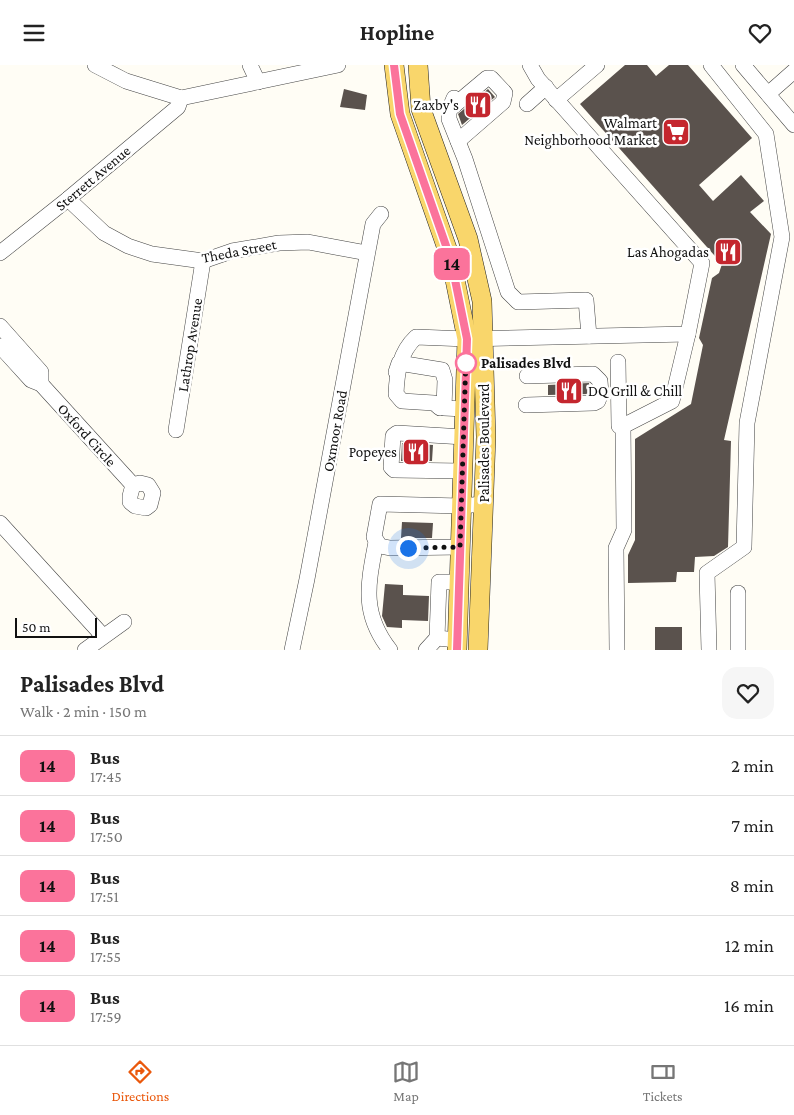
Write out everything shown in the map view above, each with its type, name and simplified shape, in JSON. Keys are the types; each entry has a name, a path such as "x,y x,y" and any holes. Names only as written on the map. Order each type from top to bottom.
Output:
{"main road":[{"name":"Palisades Boulevard","path":"394,65 400,114 451,260 475,339 486,437 478,650"},
{"name":"Palisades Boulevard","path":"418,65 421,109 468,239 482,301 464,409 457,645"}],"street":[{"path":"96,65 126,81 181,98 338,65"},
{"path":"250,65 258,82"},
{"path":"530,65 538,79 556,100 702,263 672,401 623,426 624,530 616,548 617,650"},
{"path":"556,100 597,65"},
{"path":"709,650 707,573 744,547 747,423 782,237 766,134 711,65"},
{"path":"744,65 794,125"},
{"path":"768,94 794,71"},
{"path":"458,141 502,102 505,93 491,79 487,78 451,104 449,119 508,292 518,302 586,300 589,336"},
{"path":"527,104 546,87"},
{"name":"Sterrett Avenue","path":"0,253 178,107 181,98"},
{"name":"Theda Street","path":"68,199 104,233 128,246 152,254 202,261 232,251 279,243 308,242 367,253"},
{"name":"Oxmoor Road","path":"292,650 307,579 367,253 373,224 381,214"},
{"name":"Lathrop Avenue","path":"176,430 202,261"},
{"name":"Oxford Circle","path":"0,325 5,345 41,372 41,384 133,485"},
{"path":"464,409 395,406 390,401 388,394 399,363 408,344 416,337 475,339 688,333"},
{"path":"618,362 619,426"},
{"path":"399,363 442,370 446,379 442,408"},
{"path":"526,405 594,403 598,401 601,393 600,381 593,374 527,376"},
{"path":"462,471 394,470 391,467 393,437 397,433 464,437"},
{"path":"390,650 378,633 369,611 369,583 376,542 374,532 380,504 461,506 483,504"},
{"path":"0,523 103,636"},
{"path":"376,542 390,548 460,547"},
{"path":"426,650 437,638 439,582 459,582"},
{"path":"738,593 738,650"},
{"path":"85,650 124,622"},
{"path":"437,638 457,645"}],"building":[{"path":"625,65 647,65 656,76 669,65 688,65 752,138 699,185 713,201 741,175 764,201 750,212 771,234 724,440 731,441 728,547 714,556 695,557 694,572 677,572 676,582 628,583 628,555 635,540 635,439 691,404 703,345 699,338 712,278 719,273 722,264 580,104"},
{"path":"344,89 367,95 365,110 340,107"},
{"path":"488,89 495,97 462,125 458,114"},
{"path":"589,383 590,394 548,395 548,385"},
{"name":"Popeyes","path":"402,443 433,445 432,461 401,461"},
{"path":"402,522 433,523 432,538 401,538"},
{"path":"385,584 403,585 403,595 429,596 428,621 402,620 402,628 387,627 382,616"},
{"path":"655,627 682,627 682,650 655,650"}],"bus line":[{"name":"14","path":"394,65 400,114 451,260 467,339 457,650"}],"place":[{"name":"Zaxby's","path":"478,105"},
{"name":"Walmart Neighborhood Market","path":"676,132"},
{"name":"Las Ahogadas","path":"728,252"},
{"name":"Palisades Blvd","path":"466,363"},
{"name":"DQ Grill & Chill","path":"569,391"},
{"name":"Popeyes","path":"416,452"}],"route":[{"path":"408,548 460,547 466,356 466,363"}]}
